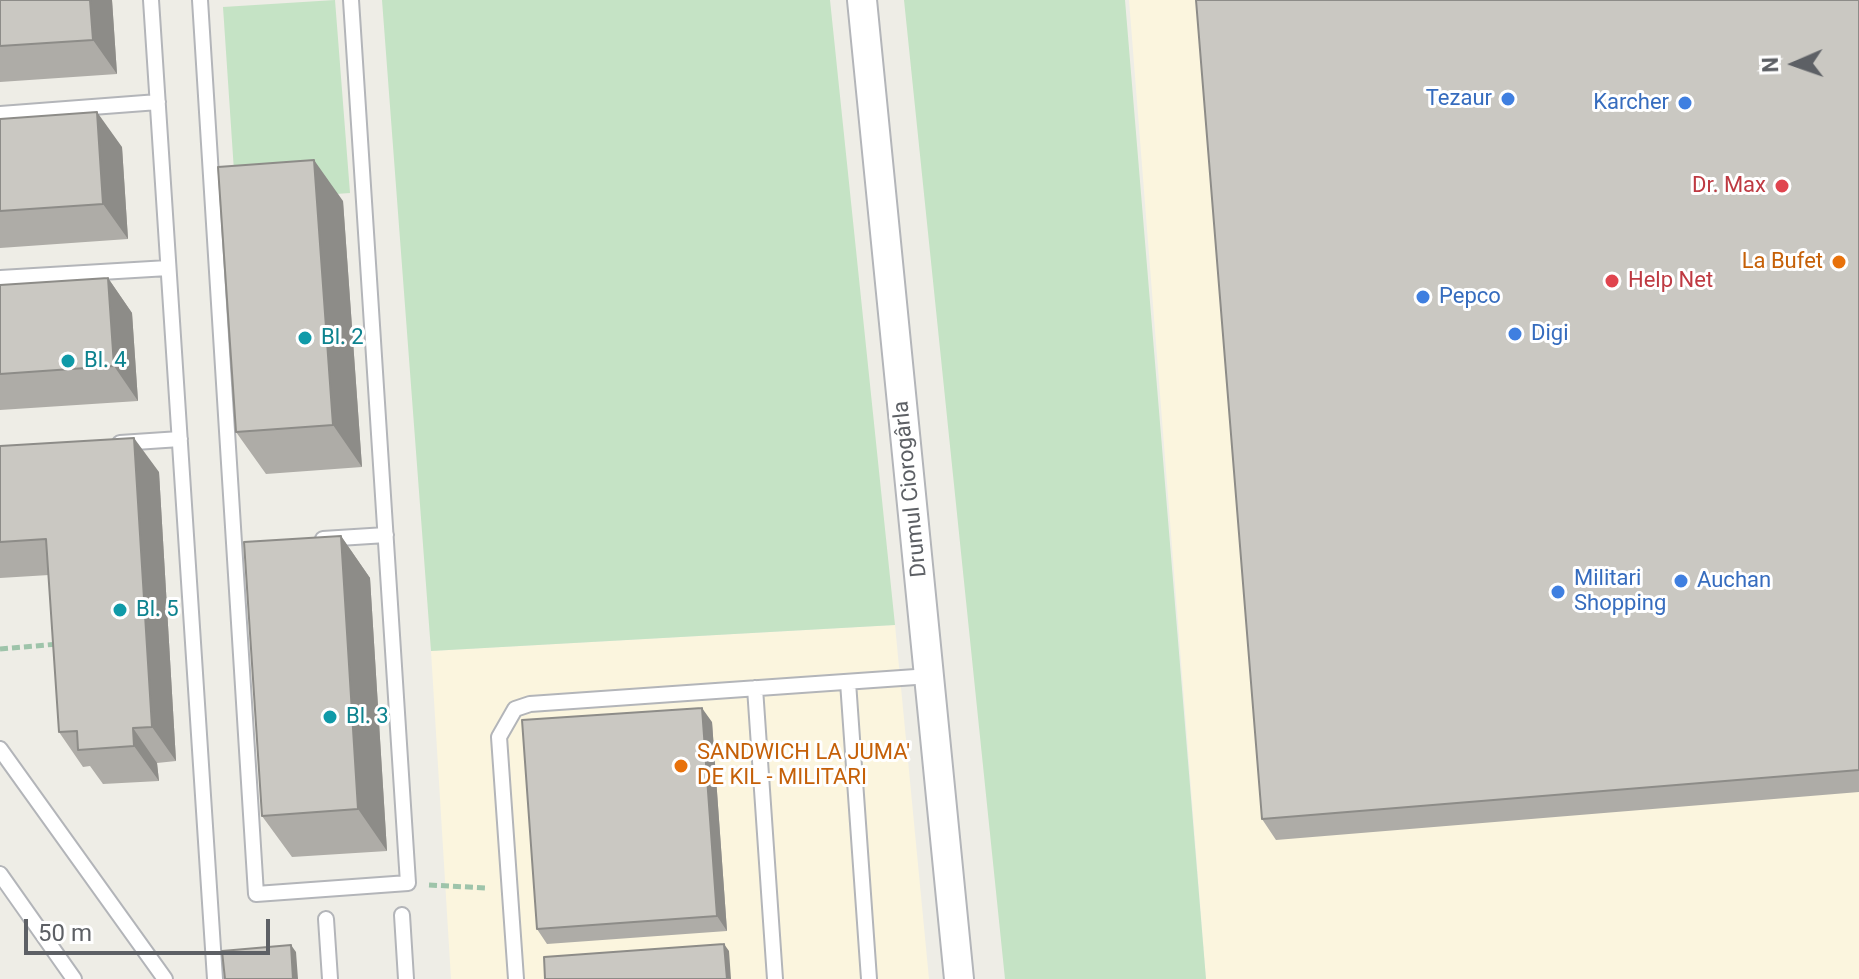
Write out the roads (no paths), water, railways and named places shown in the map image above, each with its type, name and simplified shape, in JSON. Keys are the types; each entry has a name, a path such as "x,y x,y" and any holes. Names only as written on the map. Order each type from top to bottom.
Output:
{"street":[{"name":"Drumul Ciorogârla","path":"862,0 959,979"}],"lane":[{"path":"151,0 215,979"},
{"path":"200,0 242,544 256,894 408,883 351,0"},
{"path":"0,114 158,102"},
{"path":"0,278 168,268"},
{"path":"105,444 180,439"},
{"path":"310,540 386,535"},
{"path":"516,979 499,737 515,709 530,704 930,676"},
{"path":"848,682 869,979"},
{"path":"755,688 775,979"},
{"path":"0,749 165,979"},
{"path":"0,874 74,979"},
{"path":"402,915 406,979"},
{"path":"326,919 330,979"}],"place":[{"name":"Tezaur","path":"1508,99"},
{"name":"Karcher","path":"1685,103"},
{"name":"Dr. Max","path":"1782,186"},
{"name":"La Bufet","path":"1839,262"},
{"name":"Help Net","path":"1612,281"},
{"name":"Pepco","path":"1423,297"},
{"name":"Digi","path":"1515,334"},
{"name":"Bl. 2","path":"305,338"},
{"name":"Bl. 4","path":"68,361"},
{"name":"Auchan","path":"1681,581"},
{"name":"Militari Shopping","path":"1558,592"},
{"name":"Bl. 5","path":"120,610"},
{"name":"Bl. 3","path":"330,717"},
{"name":"SANDWICH LA JUMA' DE KIL - MILITARI","path":"681,766"}]}
